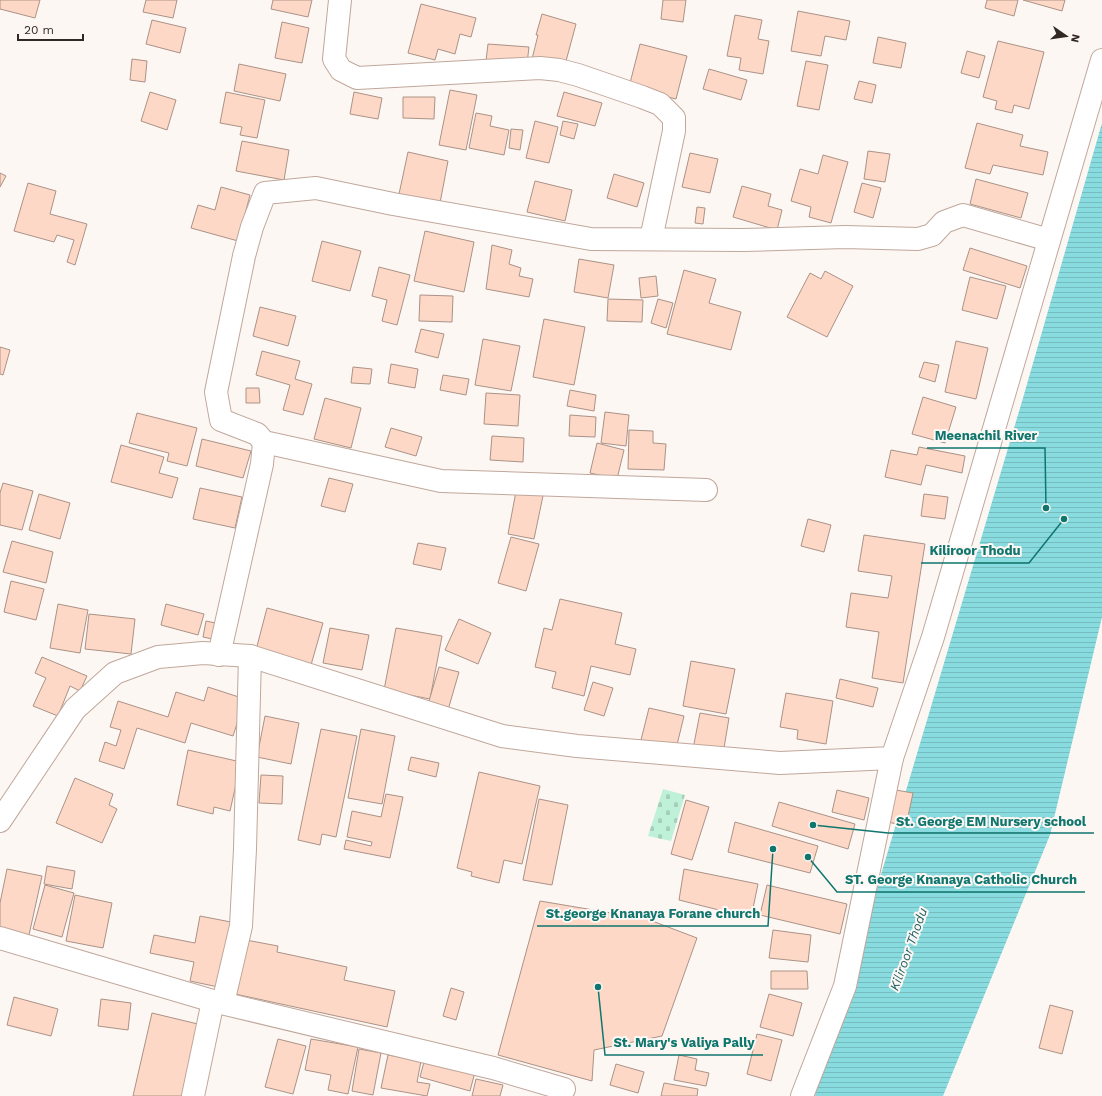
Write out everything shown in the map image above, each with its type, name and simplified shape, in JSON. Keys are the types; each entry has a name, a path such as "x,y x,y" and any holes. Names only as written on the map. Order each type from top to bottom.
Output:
{"street":[{"path":"340,0 334,59 341,70 357,78 540,68 559,70 578,75 660,104 674,118 674,131 651,239"},
{"path":"802,1096 845,986 892,758 932,637 1102,60"},
{"path":"706,490 441,481 264,442 257,434 221,420 216,392 244,256 252,227 265,193 316,188 393,204 591,239 743,240 845,237 918,239 932,235 944,222 963,215 1049,240"},
{"path":"219,654 262,464 264,442"},
{"path":"0,821 75,710 115,673 158,657 203,653 250,656 502,736 577,746 780,763 892,758"},
{"path":"193,1096 218,1002 241,926 245,849 250,656"},
{"path":"0,938 218,1002 492,1068 564,1089"}],"green space":[{"path":"663,789 685,795 671,841 648,836"}],"water":[{"path":"1102,123 1102,617 1050,835 943,1096 815,1096 1023,398"}],"building":[{"path":"0,0 40,0 35,18 0,9"},
{"path":"146,0 177,0 173,18 143,12"},
{"path":"273,0 312,0 308,17 271,9"},
{"path":"663,0 686,0 683,22 661,19"},
{"path":"987,0 1018,0 1014,16 985,8"},
{"path":"1023,0 1065,0 1062,11"},
{"path":"421,4 476,18 471,37 460,34 455,54 438,49 435,60 408,53"},
{"path":"798,11 850,21 846,40 825,36 821,56 791,51"},
{"path":"542,14 576,24 562,76 530,67 538,35 536,35"},
{"path":"735,15 762,20 758,39 769,41 763,74 739,70 741,58 727,56"},
{"path":"152,20 186,28 180,53 146,44"},
{"path":"282,22 309,28 302,63 275,58"},
{"path":"878,37 906,43 901,68 873,63"},
{"path":"998,41 1044,52 1029,109 1014,105 1012,113 995,109 997,101 983,97"},
{"path":"488,44 529,47 526,72 485,69"},
{"path":"640,44 687,56 676,99 629,87"},
{"path":"967,51 985,56 979,78 961,73"},
{"path":"132,59 147,61 145,82 130,80"},
{"path":"806,61 828,65 819,110 797,106"},
{"path":"239,64 286,74 280,101 234,91"},
{"path":"709,69 747,80 741,100 703,89"},
{"path":"859,81 876,85 872,103 854,99"},
{"path":"450,90 477,95 466,150 439,145"},
{"path":"150,92 176,100 167,130 141,121"},
{"path":"226,92 265,100 257,138 240,135 242,127 220,123"},
{"path":"354,92 382,98 378,119 350,114"},
{"path":"564,92 602,103 595,126 557,116"},
{"path":"403,97 435,97 434,119 403,118"},
{"path":"476,113 492,116 490,126 509,130 504,155 469,148"},
{"path":"535,121 558,127 549,163 526,158"},
{"path":"563,121 578,124 574,139 560,135"},
{"path":"977,123 1023,135 1020,146 1048,152 1043,175 993,165 990,174 965,168"},
{"path":"511,129 523,130 520,150 509,148"},
{"path":"242,141 289,150 284,180 236,171"},
{"path":"868,151 890,154 885,182 864,179"},
{"path":"408,152 448,161 440,203 399,194"},
{"path":"690,153 718,159 710,193 682,187"},
{"path":"823,155 848,162 831,223 809,217 811,207 791,201 800,169 818,174"},
{"path":"0,173 6,176 0,187"},
{"path":"614,174 644,183 637,207 607,198"},
{"path":"976,179 1028,193 1021,218 970,204"},
{"path":"535,181 572,190 565,221 527,212"},
{"path":"28,183 56,191 50,214 87,224 75,265 67,262 74,240 57,235 54,242 14,231"},
{"path":"862,183 881,188 873,218 854,212"},
{"path":"742,186 771,194 768,206 782,210 777,230 733,217"},
{"path":"221,187 250,195 238,241 191,228 198,205 215,210"},
{"path":"697,207 705,208 703,224 695,223"},
{"path":"425,231 474,242 464,292 414,281"},
{"path":"322,241 361,251 350,291 312,281"},
{"path":"492,245 512,250 509,264 521,268 519,276 533,279 529,297 486,289"},
{"path":"970,248 1027,266 1020,288 963,270"},
{"path":"579,259 614,265 608,298 574,292"},
{"path":"379,267 410,275 397,325 382,321 387,300 372,296"},
{"path":"684,270 716,279 709,303 741,312 731,350 667,334"},
{"path":"825,271 853,286 827,337 787,317 810,273 821,279"},
{"path":"656,276 658,296 641,298 639,278"},
{"path":"970,277 1006,286 997,319 962,310"},
{"path":"420,295 453,296 452,322 419,321"},
{"path":"608,299 643,300 642,322 607,321"},
{"path":"658,299 673,303 666,328 651,323"},
{"path":"260,307 296,316 288,346 253,336"},
{"path":"544,319 585,327 574,385 533,377"},
{"path":"421,329 444,334 438,358 415,352"},
{"path":"483,339 520,346 511,391 475,385"},
{"path":"956,341 988,348 976,399 945,392"},
{"path":"0,347 10,350 3,375 0,374"},
{"path":"262,351 300,361 295,379 312,384 303,415 283,410 290,385 256,375"},
{"path":"924,362 939,365 935,382 919,377"},
{"path":"391,364 418,369 415,388 388,383"},
{"path":"353,367 372,369 370,384 351,383"},
{"path":"443,375 469,379 466,395 440,390"},
{"path":"246,388 259,388 260,403 246,403"},
{"path":"570,390 596,395 594,411 567,406"},
{"path":"486,393 520,395 518,426 484,424"},
{"path":"923,397 956,407 945,443 912,434"},
{"path":"325,398 361,408 351,448 314,439"},
{"path":"605,412 629,415 626,446 601,443"},
{"path":"137,413 197,428 187,466 167,461 169,453 129,443"},
{"path":"570,415 596,417 595,437 569,436"},
{"path":"391,428 422,437 416,456 385,447"},
{"path":"629,430 653,431 653,443 666,444 664,470 628,469"},
{"path":"492,436 524,438 523,462 490,460"},
{"path":"202,439 251,451 243,478 196,466"},
{"path":"597,443 624,450 617,479 590,473"},
{"path":"121,445 164,457 159,473 178,478 172,498 111,482"},
{"path":"919,447 965,456 962,473 926,465 921,485 885,477 891,450 917,455"},
{"path":"329,478 353,484 345,512 321,506"},
{"path":"3,483 33,491 22,530 0,525 0,493"},
{"path":"517,486 544,491 534,539 508,534"},
{"path":"200,488 242,497 235,528 193,519"},
{"path":"39,494 70,503 60,539 29,530"},
{"path":"924,494 948,497 945,519 921,516"},
{"path":"808,519 831,525 824,552 801,546"},
{"path":"864,535 925,544 903,683 872,678 879,632 846,627 851,593 888,598 892,576 858,571"},
{"path":"511,537 539,544 526,591 498,583"},
{"path":"12,541 53,552 46,583 3,572"},
{"path":"418,543 446,548 441,570 413,564"},
{"path":"11,581 44,589 36,620 4,612"},
{"path":"560,599 622,613 615,644 636,649 630,675 591,666 584,696 552,688 556,672 535,667 544,628 552,630"},
{"path":"58,604 88,610 80,653 50,648"},
{"path":"166,604 204,614 198,635 161,625"},
{"path":"267,608 323,623 311,665 256,650"},
{"path":"89,614 135,619 131,654 85,649"},
{"path":"459,619 491,633 478,664 445,650"},
{"path":"206,621 220,624 217,640 203,637"},
{"path":"330,628 369,635 362,670 323,663"},
{"path":"396,628 442,636 430,699 384,690"},
{"path":"42,657 87,676 80,691 70,686 58,716 33,706 46,678 35,673"},
{"path":"691,661 735,669 726,714 683,706"},
{"path":"439,667 459,672 446,717 426,711"},
{"path":"840,679 878,688 873,707 836,698"},
{"path":"593,682 613,688 604,716 584,710"},
{"path":"208,687 245,699 233,736 191,723 185,743 137,728 124,769 99,761 105,742 116,746 121,730 110,727 118,701 168,717 176,692 204,701"},
{"path":"786,693 833,701 826,744 797,739 798,730 780,727"},
{"path":"649,708 684,716 676,749 641,740"},
{"path":"700,713 729,718 723,754 693,749"},
{"path":"265,716 299,723 291,764 257,757"},
{"path":"321,729 357,736 336,837 322,834 320,845 298,840"},
{"path":"361,729 395,736 382,804 348,798"},
{"path":"188,750 241,762 230,811 214,807 213,814 177,805"},
{"path":"411,757 439,763 436,777 408,770"},
{"path":"479,772 540,786 522,864 504,860 499,883 471,876 472,872 457,868"},
{"path":"261,775 283,776 282,804 259,803"},
{"path":"75,778 113,794 109,805 117,809 102,843 56,823"},
{"path":"890,789 913,793 906,826 883,821"},
{"path":"837,790 869,798 864,820 832,812"},
{"path":"386,794 403,797 390,858 344,849 346,840 371,846 372,842 347,837 352,811 381,817"},
{"path":"539,799 568,805 552,885 523,880"},
{"path":"686,800 709,807 692,860 671,854"},
{"path":"779,802 855,824 848,849 772,826"},
{"path":"735,822 818,846 810,873 728,852"},
{"path":"47,866 75,871 72,889 44,884"},
{"path":"7,869 42,876 29,935 0,928 0,903"},
{"path":"684,869 758,884 751,918 679,900"},
{"path":"45,885 74,893 62,937 33,929"},
{"path":"767,885 847,904 840,934 760,915"},
{"path":"75,895 112,903 103,948 66,941"},
{"path":"540,901 647,919 697,938 662,1036 594,1050 592,1081 498,1055"},
{"path":"200,916 236,923 223,988 190,981 194,962 150,953 154,935 195,943"},
{"path":"773,930 811,935 808,962 769,958"},
{"path":"246,940 278,946 277,952 347,967 344,980 395,991 387,1027 235,994"},
{"path":"771,971 807,971 808,989 771,989"},
{"path":"451,988 464,992 456,1020 443,1016"},
{"path":"769,994 802,1003 793,1036 760,1027"},
{"path":"14,997 58,1009 51,1036 7,1025"},
{"path":"101,999 131,1003 128,1030 98,1026"},
{"path":"1050,1005 1073,1011 1062,1054 1039,1048"},
{"path":"152,1013 202,1025 185,1096 133,1096"},
{"path":"757,1034 782,1040 771,1081 747,1074"},
{"path":"278,1039 306,1046 293,1094 265,1087"},
{"path":"311,1039 358,1047 348,1094 328,1090 331,1075 305,1070"},
{"path":"359,1049 381,1053 373,1095 352,1091"},
{"path":"388,1055 421,1061 417,1082 430,1084 427,1096 381,1088"},
{"path":"679,1055 697,1059 695,1070 709,1073 706,1086 674,1080"},
{"path":"425,1058 475,1072 470,1091 420,1077"},
{"path":"616,1064 644,1072 638,1093 610,1085"},
{"path":"476,1079 503,1085 500,1096 472,1096"},
{"path":"664,1083 698,1089 697,1096 661,1096"}],"place":[{"name":"Meenachil River","path":"1046,508"},
{"name":"Kiliroor Thodu","path":"1064,519"},
{"name":"St. George EM Nursery school","path":"813,825"},
{"name":"St.george Knanaya Forane church","path":"773,849"},
{"name":"ST. George Knanaya Catholic Church","path":"808,857"},
{"name":"St. Mary's Valiya Pally","path":"598,987"}]}
